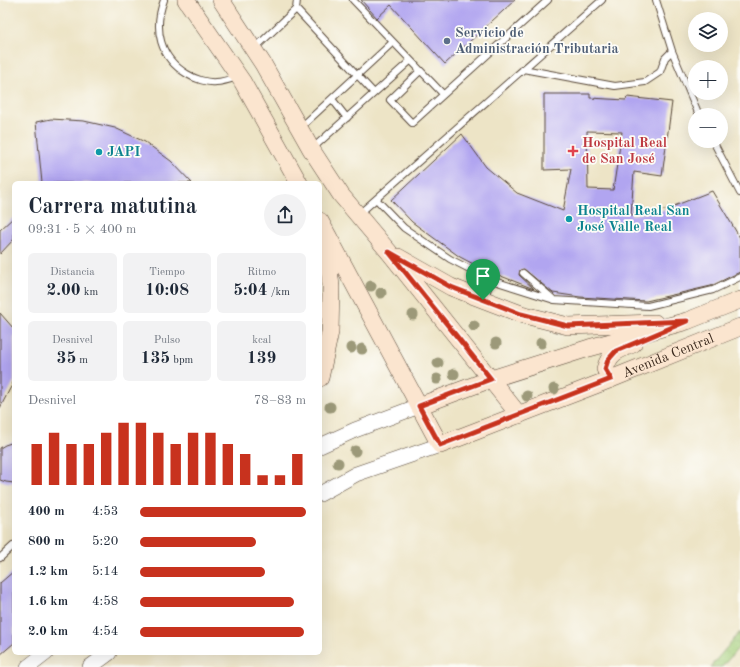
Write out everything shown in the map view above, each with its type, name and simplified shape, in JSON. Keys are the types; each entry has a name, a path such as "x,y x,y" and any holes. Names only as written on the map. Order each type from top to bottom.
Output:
{"main road":[{"path":"186,0 239,76 298,181"},
{"path":"221,0 254,49 311,149 337,189 519,415"},
{"path":"322,225 331,287 330,332 322,369"},
{"path":"322,225 440,445"},
{"path":"389,252 451,287 521,314 568,326 687,321"},
{"name":"Avenida Central","path":"419,406 491,379 589,348 687,321 740,300"},
{"path":"611,379 605,369 608,360 616,351 687,321"},
{"name":"Avenida Central","path":"440,445 740,327"}],"street":[{"path":"322,445 355,430 419,406"},
{"path":"322,493 356,474 440,445"},
{"path":"28,667 43,655"},
{"path":"90,667 105,655"}],"lane":[{"path":"164,0 159,12 158,32 164,52 177,68 196,79 216,82 239,76"},
{"path":"254,49 296,9 298,0"},
{"path":"353,0 442,94"},
{"path":"420,71 390,100 412,123 442,94 548,0"},
{"path":"357,215 602,0"},
{"path":"656,0 672,51 696,108"},
{"path":"296,9 374,93"},
{"path":"300,129 393,42"},
{"path":"523,70 615,86 645,82 660,72 665,58 672,51"},
{"path":"311,149 410,61"},
{"path":"332,99 347,118"},
{"path":"717,148 740,192"},
{"path":"376,199 404,228 450,259 492,280 554,300 648,306 713,290 740,277"},
{"path":"523,273 554,300"},
{"path":"483,300 492,280"},
{"path":"0,558 12,547"}],"green space":[{"path":"740,632 740,646 722,667 710,667"}],"building":[{"name":"Servicio de Administración Tributaria","path":"361,0 515,0 445,64 391,5 377,18"},
{"name":"Hospital Real San José Valle Real","path":"544,94 590,94 590,98 626,100 627,97 672,102 662,176 634,172 631,215 664,210 712,191 740,238 740,272 711,286 646,301 580,297 553,293 524,269 520,270 519,275 534,289 483,269 460,257 412,222 391,200 462,134 486,167 517,193 563,211 571,169 544,170","holes":["587,131 622,132 613,190 588,189"]},
{"name":"JAPI","path":"51,119 84,121 115,128 145,142 171,161 190,181 42,181 36,122"},
{"path":"12,219 12,241 0,254 0,230"},
{"path":"0,313 12,327 12,385 0,408"},
{"path":"12,443 12,483 0,480 0,448"},
{"path":"12,573 12,645 0,655 0,583"}],"place":[{"name":"Servicio de Administración Tributaria","path":"447,41"},
{"name":"Hospital Real de San José","path":"573,151"},
{"name":"JAPI","path":"99,152"},
{"name":"Hospital Real San José Valle Real","path":"569,219"}],"route":[{"path":"389,252 451,287 483,300 521,314 568,326 687,321 616,351 608,360 605,369 611,379 440,445 419,406 491,379 389,252"}]}
